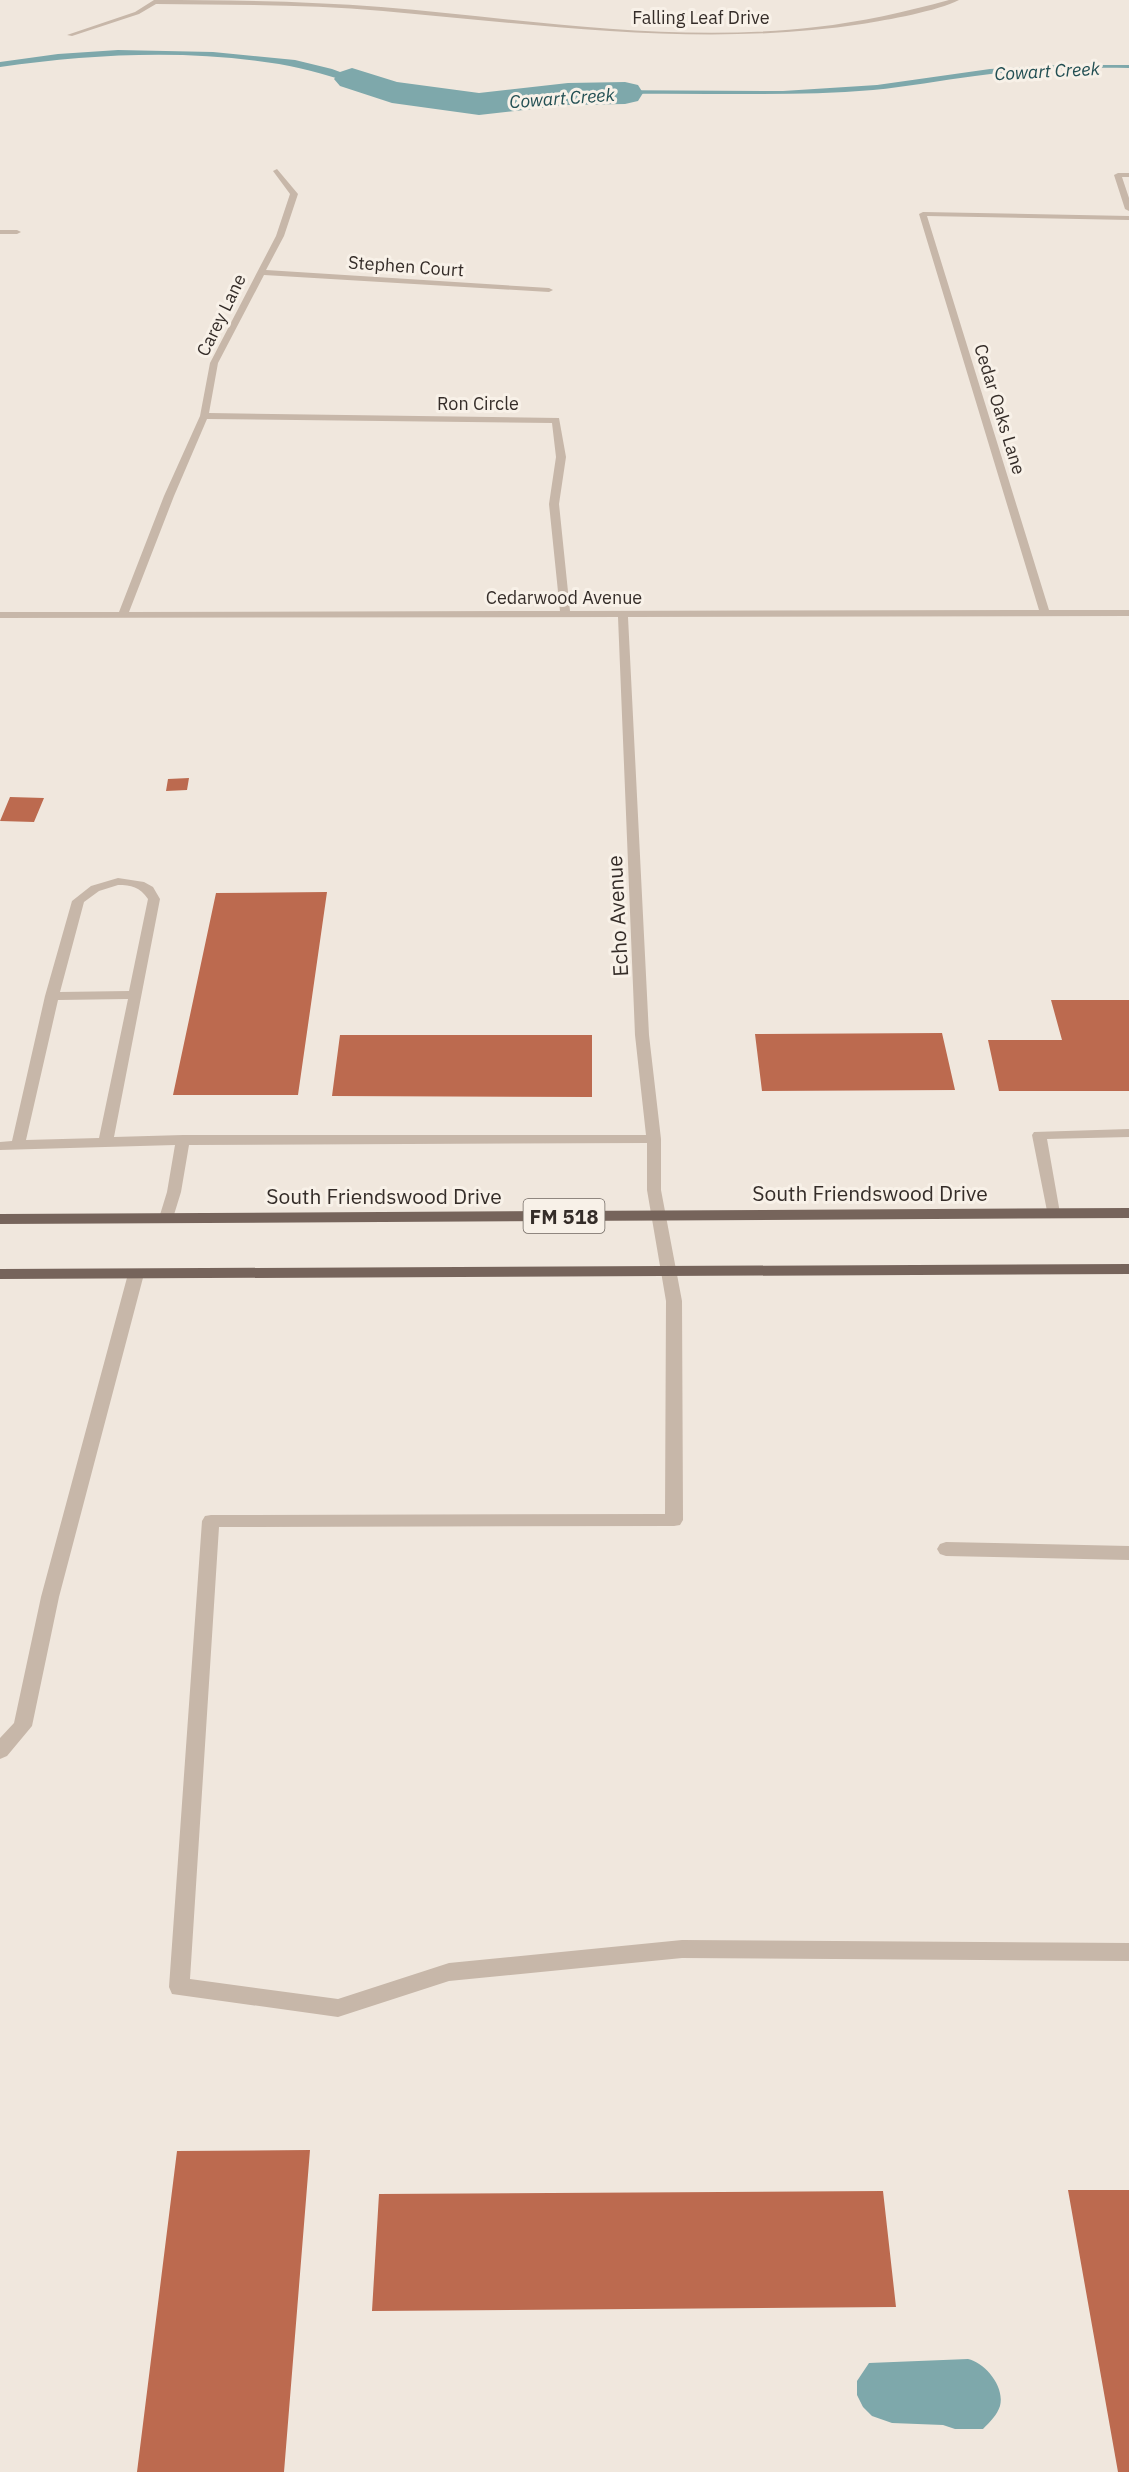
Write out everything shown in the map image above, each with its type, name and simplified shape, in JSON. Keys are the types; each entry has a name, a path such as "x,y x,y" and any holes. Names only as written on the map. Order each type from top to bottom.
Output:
{"main road":[{"name":"South Friendswood Drive","path":"0,1219 1129,1213"},
{"path":"0,1274 1129,1269"}],"street":[{"name":"Falling Leaf Drive","path":"157,1 381,9 618,31 705,34 775,33 859,22 956,0"},
{"path":"70,35 137,13 157,1"},
{"name":"Carey Lane","path":"123,614 169,496 204,416 214,363 280,236 294,194 277,171"},
{"path":"1129,175 1118,175 1129,209"},
{"name":"Cedar Oaks Lane","path":"1045,613 923,214 1129,218"},
{"path":"0,232 17,232"},
{"name":"Stephen Court","path":"261,272 549,290"},
{"name":"Ron Circle","path":"204,416 556,420 561,457 554,504 566,614"},
{"name":"Cedarwood Avenue","path":"0,615 1129,613"},
{"name":"Echo Avenue","path":"623,614 642,1035 654,1139 654,1190 674,1301 674,1520 211,1521 179,1987 338,2008 449,1972 682,1949 1129,1952"},
{"path":"18,1146 52,996 78,901 85,893 102,884 132,882 141,884 151,891 154,899 106,1141"},
{"path":"52,996 135,995"},
{"path":"1053,1213 1039,1135 1129,1134"},
{"path":"0,1146 183,1139 654,1139"},
{"path":"166,1218 174,1192 183,1139"},
{"path":"0,1751 22,1726 50,1597 136,1274"},
{"path":"946,1549 1129,1553"}],"water":[{"name":"Cowart Creek","path":"118,50 213,52 295,60 332,69 367,82 462,99 596,90 783,91 877,85 990,69 1062,65 1129,65 1129,68 1071,68 1013,72 886,89 837,92 588,95 463,104 403,97 321,73 279,64 209,56 104,56 0,67 0,62 58,54"},
{"path":"968,2359 987,2370 997,2383 1001,2398 999,2409 983,2429 955,2429 943,2425 892,2423 872,2416 863,2407 857,2395 857,2381 869,2363"}],"building":[{"path":"189,778 187,790 166,791 168,779"},
{"path":"10,797 44,798 34,822 0,821"},
{"path":"327,892 298,1095 173,1095 216,893"},
{"path":"1051,1000 1129,1000 1129,1091 999,1091 988,1040 1062,1040"},
{"path":"942,1033 955,1090 762,1091 755,1034"},
{"path":"340,1035 592,1035 592,1097 332,1096"},
{"path":"310,2150 284,2472 137,2472 177,2151"},
{"path":"1068,2190 1129,2190 1129,2472 1118,2472"},
{"path":"883,2191 896,2307 372,2311 379,2194"}],"waterway":[{"name":"Cowart Creek","path":"352,79 392,92 479,104 568,94 625,93"}]}
